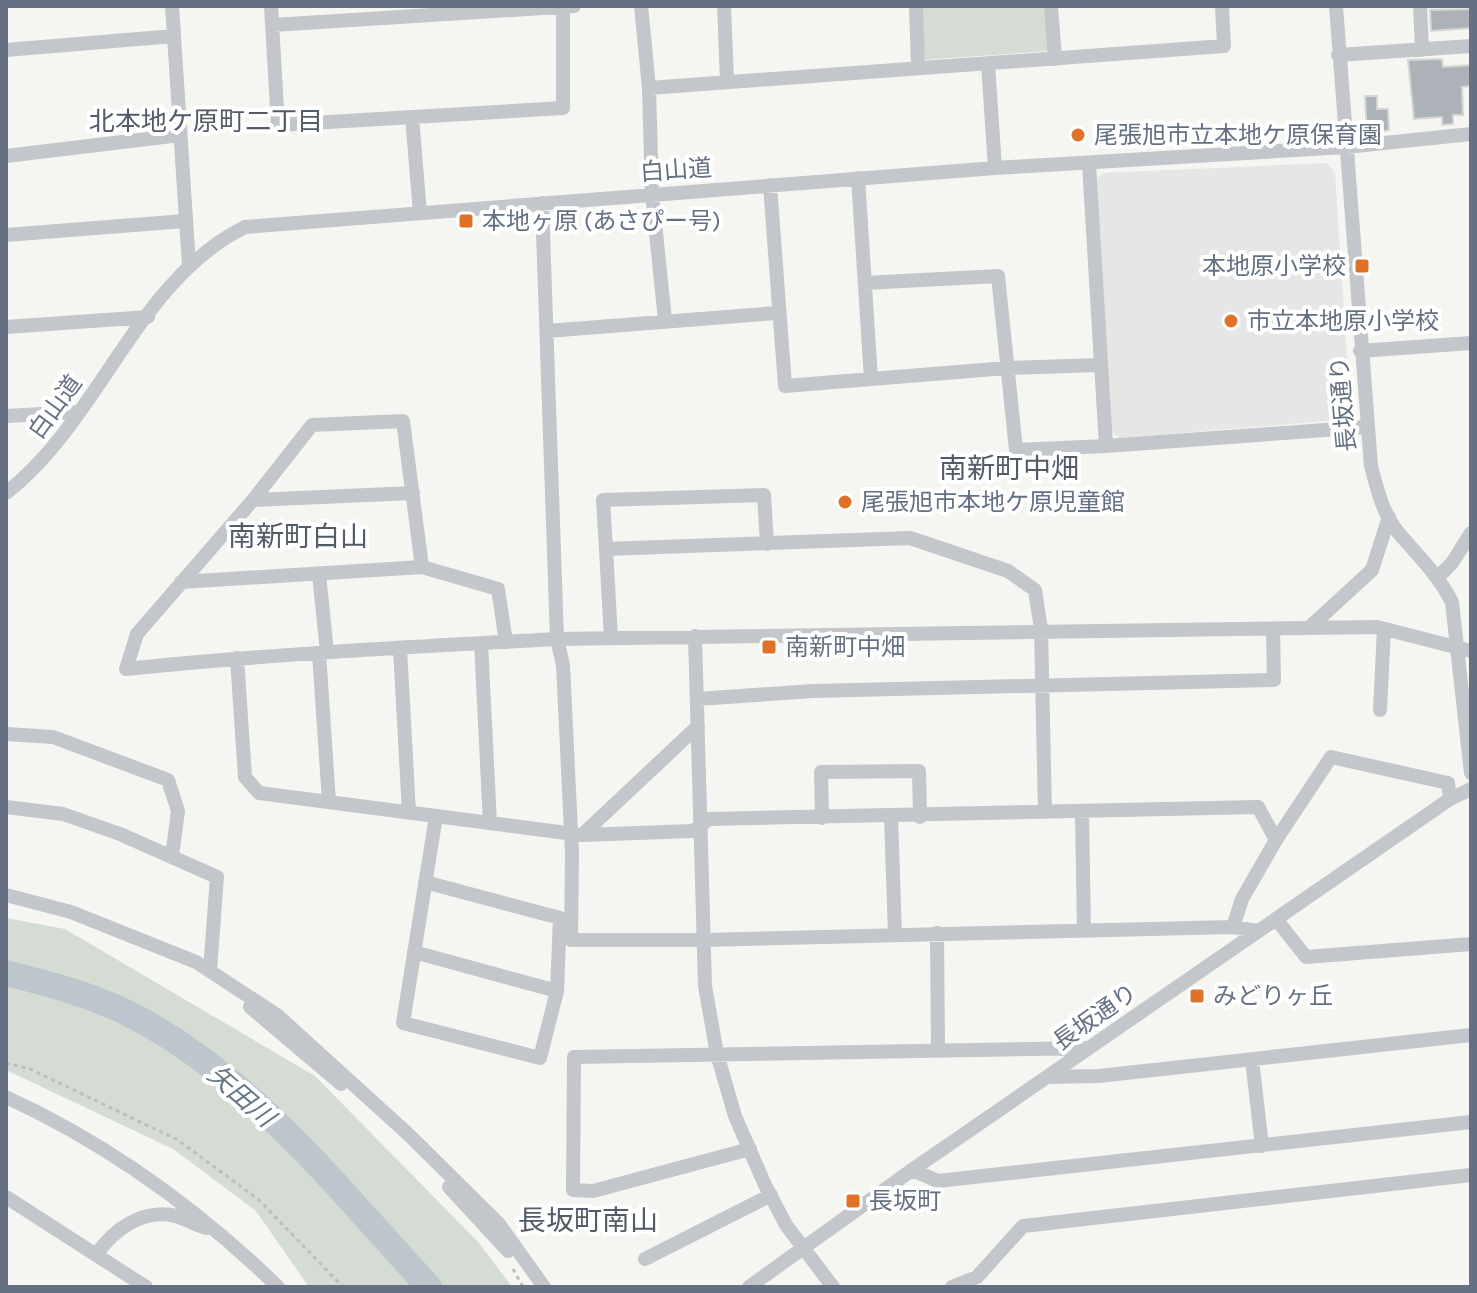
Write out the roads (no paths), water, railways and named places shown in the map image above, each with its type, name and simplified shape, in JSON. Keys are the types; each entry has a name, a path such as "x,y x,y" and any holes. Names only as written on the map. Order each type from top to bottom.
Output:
{"street":[{"path":"172,6 189,265"},
{"path":"271,6 278,125 563,108 563,6"},
{"path":"273,25 574,6"},
{"path":"641,6 649,88 652,194 665,320"},
{"path":"724,6 727,80"},
{"path":"916,6 918,66"},
{"path":"1051,6 1055,59"},
{"path":"649,88 1224,46 1222,6"},
{"name":"長坂通り","path":"1336,6 1371,466 1389,517 1439,576 1452,602 1465,650 1471,773"},
{"path":"1420,6 1422,50"},
{"path":"6,50 174,36"},
{"path":"1338,55 1471,46"},
{"path":"988,64 995,168"},
{"path":"412,117 420,213"},
{"name":"白山道","path":"6,493 44,459 189,265 218,240 245,227 995,168 1346,147 1471,134"},
{"path":"6,156 180,135"},
{"path":"1089,164 1106,446"},
{"path":"858,178 871,379"},
{"path":"770,185 776,313 785,386 1007,368 1100,365"},
{"path":"436,816 403,1023 540,1058 557,991 576,835 563,665 557,639 542,203"},
{"path":"6,235 185,221"},
{"path":"865,283 998,276 1016,450 1366,427"},
{"path":"547,331 776,313"},
{"path":"6,327 148,317"},
{"path":"1360,351 1471,343"},
{"path":"6,416 79,412"},
{"path":"422,567 403,421 312,425 253,500 137,634 126,669 237,658 557,639 1041,629 1273,629 1311,626 1384,629 1465,650"},
{"path":"253,500 413,493"},
{"path":"611,638 603,500 764,495 767,544"},
{"path":"1311,626 1372,570 1389,517"},
{"path":"1439,576 1452,563 1471,533"},
{"path":"606,549 910,538 1008,571 1035,590 1041,629 1045,812"},
{"path":"181,582 422,567 498,589 506,642"},
{"path":"319,574 329,802"},
{"path":"697,699 813,691 1274,680 1273,629"},
{"path":"1380,710 1384,629"},
{"path":"695,636 705,986 717,1054 735,1116 771,1195 786,1225 833,1287"},
{"path":"481,643 490,823"},
{"path":"400,648 409,813"},
{"path":"237,658 245,777 259,793 576,835 693,831 709,819 920,817 1258,807 1276,840"},
{"path":"576,835 698,726"},
{"path":"6,734 53,737 168,780 178,811 172,856"},
{"path":"1233,927 1242,899 1276,840 1331,757 1448,783 1450,799"},
{"path":"822,818 821,772 919,771 920,817"},
{"name":"長坂通り","path":"749,1287 912,1170 1258,931 1450,799 1471,789"},
{"path":"6,807 63,814 217,877 210,970"},
{"path":"1082,812 1084,930"},
{"path":"891,817 895,934"},
{"path":"425,882 560,918 571,940 704,940 1233,927 1258,931"},
{"path":"6,895 71,912 210,970 277,1015 408,1134 499,1224 544,1287"},
{"path":"6,906 47,913 128,942 182,965 240,998 307,1052 413,1149 495,1235 534,1287"},
{"path":"1276,919 1306,957 1471,944"},
{"path":"937,933 938,1049"},
{"path":"414,952 557,991"},
{"path":"1047,1077 1099,1076 1471,1035"},
{"path":"750,1149 593,1191 573,1190 574,1057 1089,1048"},
{"path":"1252,1060 1262,1146"},
{"path":"6,1097 72,1130 135,1168 212,1227 278,1287"},
{"path":"912,1170 938,1181 1471,1122"},
{"path":"952,1287 976,1282 1023,1226 1471,1175"},
{"path":"645,1259 771,1195"},
{"path":"6,1197 146,1287"},
{"path":"97,1254 125,1224 161,1215 171,1215 204,1228 212,1227"}],"waterway":[{"name":"矢田川","path":"6,973 74,992 124,1011 181,1045 221,1074 294,1141 429,1287"}],"place":[{"name":"尾張旭市立本地ケ原保育園","path":"1078,135"},
{"name":"本地ヶ原 (あさぴー号)","path":"466,221"},
{"name":"本地原小学校","path":"1362,266"},
{"name":"市立本地原小学校","path":"1231,321"},
{"name":"尾張旭市本地ケ原児童館","path":"845,502"},
{"name":"南新町中畑","path":"769,647"},
{"name":"みどりヶ丘","path":"1197,996"},
{"name":"長坂町","path":"853,1201"}],"district":[{"name":"北本地ケ原町二丁目","path":"206,121"},
{"name":"南新町中畑","path":"1009,468"},
{"name":"南新町白山","path":"298,536"},
{"name":"長坂町南山","path":"588,1220"}]}
